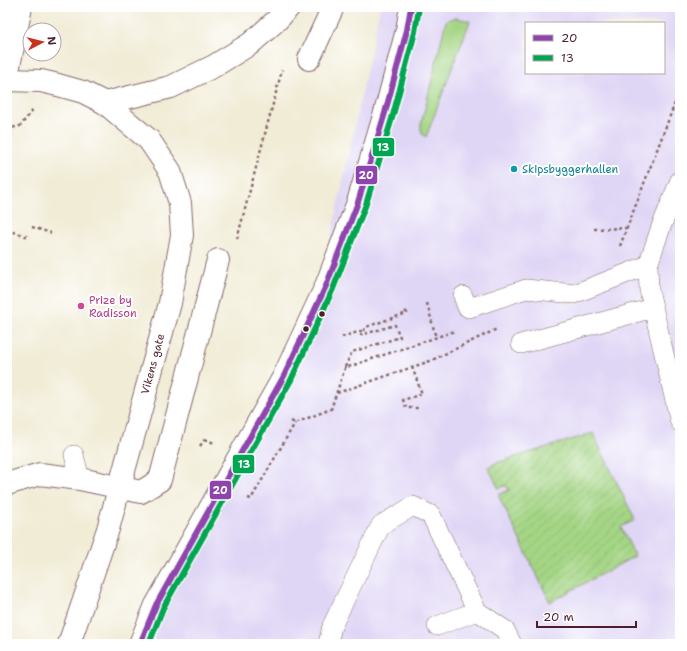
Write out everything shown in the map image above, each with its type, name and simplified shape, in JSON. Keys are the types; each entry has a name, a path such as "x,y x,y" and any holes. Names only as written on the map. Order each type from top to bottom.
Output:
{"street":[{"path":"7,76 21,7"},
{"path":"105,103 171,87 214,66 250,44 277,20 288,7"},
{"path":"309,59 333,7"},
{"path":"140,644 156,605 284,376 326,286 358,202 386,113 407,30 410,7"},
{"name":"Vikens gate","path":"7,80 41,81 63,86 83,92 105,103 149,140 170,171 180,203 182,235 170,303 108,529 69,644"},
{"path":"7,484 40,474 80,479 141,492 160,480 218,260"}],"lane":[{"path":"680,180 661,227 648,265 649,290 680,422"},
{"path":"463,296 467,307 469,308 526,289 574,294 648,265"},
{"path":"521,344 654,308"},
{"path":"74,455 80,479"},
{"path":"328,644 332,626 381,525 413,506 432,515 477,611 505,630 512,644"},
{"path":"437,626 477,611"}],"path":[{"path":"236,243 283,65 292,54 309,59"},
{"path":"618,250 680,90"},
{"path":"7,129 20,126 36,106"},
{"path":"32,227 52,233"},
{"path":"594,229 661,227"},
{"path":"7,230 29,237"},
{"path":"427,303 436,338"},
{"path":"244,496 251,499 295,423 331,409 352,352 400,337 395,325 361,335 366,327 407,313 405,311"},
{"path":"337,393 430,361 502,327"},
{"path":"342,337 364,330"},
{"path":"345,368 454,331"},
{"path":"412,367 422,394 403,400 406,408 420,408"},
{"path":"289,420 295,423"},
{"path":"199,448 205,438"}],"shaded area":[{"path":"380,7 680,7 680,644 143,644 318,298"}],"green space":[{"path":"456,18 470,21 426,137 422,133 421,125 446,21"},
{"path":"593,433 635,520 621,527 635,556 550,602 498,495 509,490 506,485 499,489 488,467 496,463"}],"transit line":[{"name":"20","path":"140,644 156,605 284,376 326,286 358,202 385,113 407,30 411,7"},
{"name":"13","path":"149,644 163,608 291,380 333,289 366,204 393,115 415,32 419,8"}],"place":[{"name":"Skipsbyggerhallen","path":"514,169"},
{"name":"Prize by Radisson","path":"81,306"}]}
